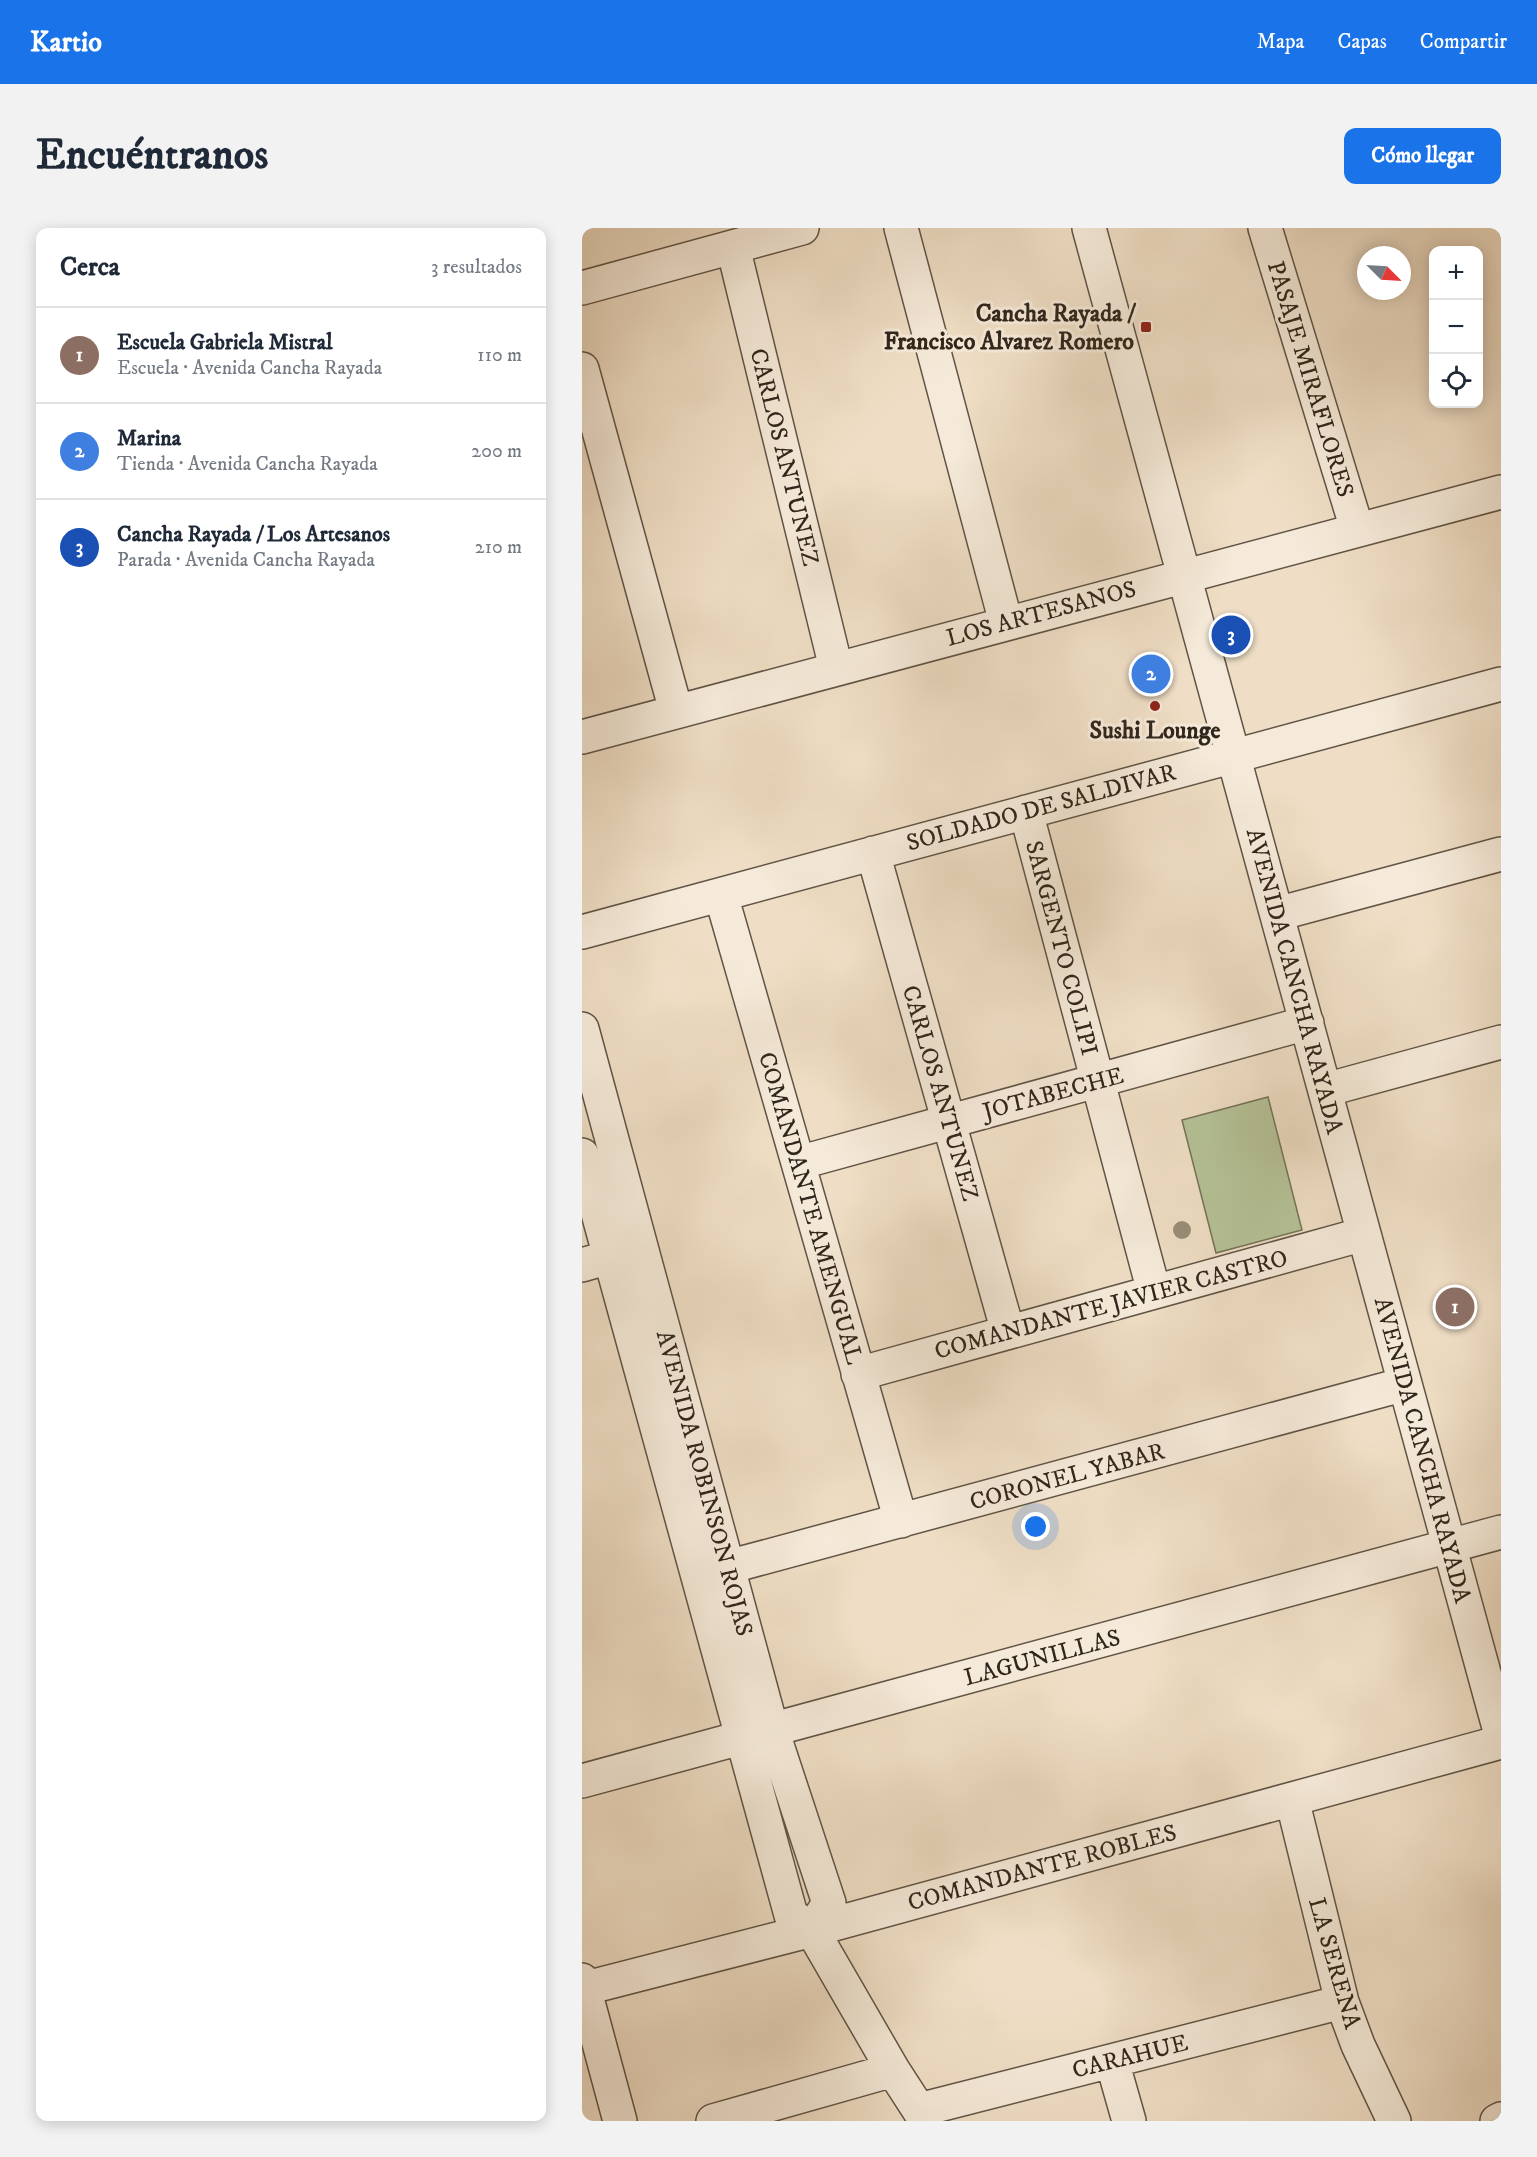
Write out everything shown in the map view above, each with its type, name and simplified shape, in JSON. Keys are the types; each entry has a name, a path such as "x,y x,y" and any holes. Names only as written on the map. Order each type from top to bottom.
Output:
{"street":[{"path":"582,288 802,228"},
{"path":"901,228 1006,623"},
{"name":"AVENIDA CANCHA RAYADA","path":"1089,228 1501,1735"},
{"name":"PASAJE MIRAFLORES","path":"1265,228 1357,530"},
{"name":"CARLOS ANTUNEZ","path":"733,247 836,668"},
{"path":"582,369 675,711"},
{"name":"LOS ARTESANOS","path":"582,737 1184,574 1501,492"},
{"name":"SOLDADO DE SALDIVAR","path":"582,932 1501,684"},
{"name":"SARGENTO COLIPI","path":"1026,812 1154,1292"},
{"name":"CARLOS ANTUNEZ","path":"873,853 1008,1332"},
{"path":"1277,914 1501,854"},
{"name":"COMANDANTE AMENGUAL","path":"721,895 901,1521"},
{"name":"JOTABECHE","path":"798,1163 1307,1023"},
{"name":"AVENIDA ROBINSON ROJAS","path":"582,1029 772,1730 829,1903 812,1930"},
{"path":"1325,1090 1501,1042"},
{"name":"AVENIDA ROBINSON ROJAS","path":"582,1155 596,1261 741,1738 791,1915 812,1930 922,2116"},
{"name":"COMANDANTE JAVIER CASTRO","path":"858,1374 1364,1234"},
{"name":"CORONEL YABAR","path":"728,1567 1406,1384"},
{"name":"LAGUNILLAS","path":"582,1781 1501,1532"},
{"name":"COMANDANTE ROBLES","path":"583,1986 812,1930 1501,1742"},
{"name":"LA SERENA","path":"1292,1799 1342,2002 1358,2045 1394,2121"},
{"path":"583,1986 620,2121"},
{"name":"CARAHUE","path":"922,2116 1112,2061 1342,2002"},
{"path":"1112,2061 1129,2121"},
{"path":"713,2121 893,2070"}],"green space":[{"path":"1268,1097 1302,1230 1216,1253 1182,1120"}],"place":[{"name":"Cancha Rayada / Francisco Alvarez Romero","path":"1146,327"},
{"name":"Cancha Rayada / Los Artesanos","path":"1231,635"},
{"name":"Marina","path":"1151,674"},
{"name":"Sushi Lounge","path":"1155,706"},
{"name":"Escuela Gabriela Mistral","path":"1455,1307"}]}
